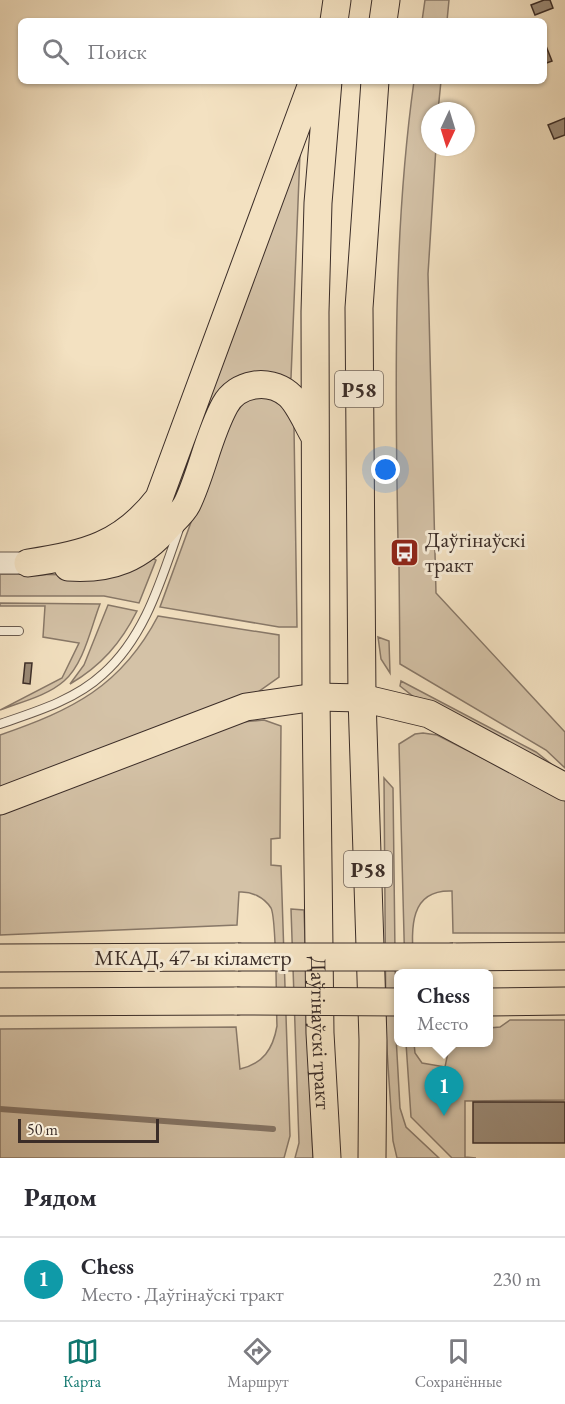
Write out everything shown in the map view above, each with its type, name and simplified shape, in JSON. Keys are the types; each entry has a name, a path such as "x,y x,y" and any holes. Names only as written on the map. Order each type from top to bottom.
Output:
{"main road":[{"path":"334,18 337,0"},
{"path":"383,18 386,0"},
{"name":"Р58","path":"28,563 68,557 108,543 142,518 159,498 312,84"},
{"name":"Даўгінаўскі тракт","path":"327,1158 320,1033 315,438 318,203 328,84"},
{"name":"Р58","path":"372,1158 373,1040 362,698 359,308 375,84"},
{"name":"Р58","path":"28,563 85,568 130,559 158,539 186,506 226,404 247,386 259,384 275,386 290,395 315,438"},
{"path":"0,801 246,706 316,697 362,698 429,714 565,787"},
{"name":"МКАД, 47-ы кіламетр","path":"0,958 565,956"},
{"name":"МКАД, 47-ы кіламетр","path":"0,1002 237,1000 394,1002"},
{"path":"0,1018 110,1001"},
{"path":"493,1002 565,1001"},
{"name":"Р58","path":"373,1107 390,1158"},
{"name":"Р58","path":"322,1158 325,1130"}],"street":[{"name":"Р58","path":"0,563 28,563"}],"lane":[{"path":"0,724 54,705 102,676 120,657 149,609 186,506"},
{"path":"0,631 19,631"}],"shaded area":[{"path":"425,0 449,0 447,18 422,18"},
{"path":"414,84 441,84 439,102 421,102 421,156 435,156 428,274 436,593 565,732 565,768 546,750 400,664 399,566 409,566 409,542 398,541 397,310 402,195"},
{"path":"300,153 291,378 285,380 258,373 177,499 127,544"},
{"path":"250,396 274,397 291,412 294,427 297,627 279,627 160,607 231,413"},
{"path":"150,557 156,560 139,603 104,596 0,596 0,574 89,575"},
{"path":"0,603 100,604 82,655 71,674 50,691 0,710 62,678 79,643 43,637 45,606 0,606"},
{"path":"108,605 137,611 109,653 91,670 70,684 84,665"},
{"path":"158,616 279,635 279,677 255,694 0,789 0,735 50,716 92,693 128,661"},
{"path":"378,637 389,641 390,673 381,659"},
{"path":"401,681 536,752 555,767 414,697 400,686"},
{"path":"264,720 281,726 280,838 271,839 271,865 281,866 290,1136 284,1158 0,1158 0,1029 236,1027 240,1069 255,1063 266,1054 273,1042 277,1026 273,915 268,904 253,894 239,892 237,925 0,935 0,815 242,722"},
{"path":"415,734 437,735 565,800 565,933 453,933 452,891 436,893 425,898 418,907 413,932 414,969 405,969 399,744"},
{"path":"384,778 393,788 394,1047 397,1047 400,1108 406,1127 439,1158 397,1158 393,1141 386,1035"},
{"path":"291,909 304,910 313,1158 295,1158 299,1143"},
{"path":"510,1020 565,1020 565,1100 465,1101 465,1157 476,1158 452,1158 411,1117 406,1047 414,1047 415,1053 422,1063 445,1067 449,1047 493,1047 493,1028 500,1027"}],"building":[{"path":"550,0 553,8 535,15 531,5"},
{"path":"547,48 552,61 547,63"},
{"path":"565,118 565,135 554,139 548,125"},
{"path":"25,663 32,663 30,684 23,683"},
{"path":"473,1102 565,1102 565,1143 473,1143"}],"waterway":[{"path":"0,1109 273,1129"}],"place":[{"name":"Даўгінаўскі тракт","path":"404,552"},
{"name":"Chess","path":"444,1116"}]}
